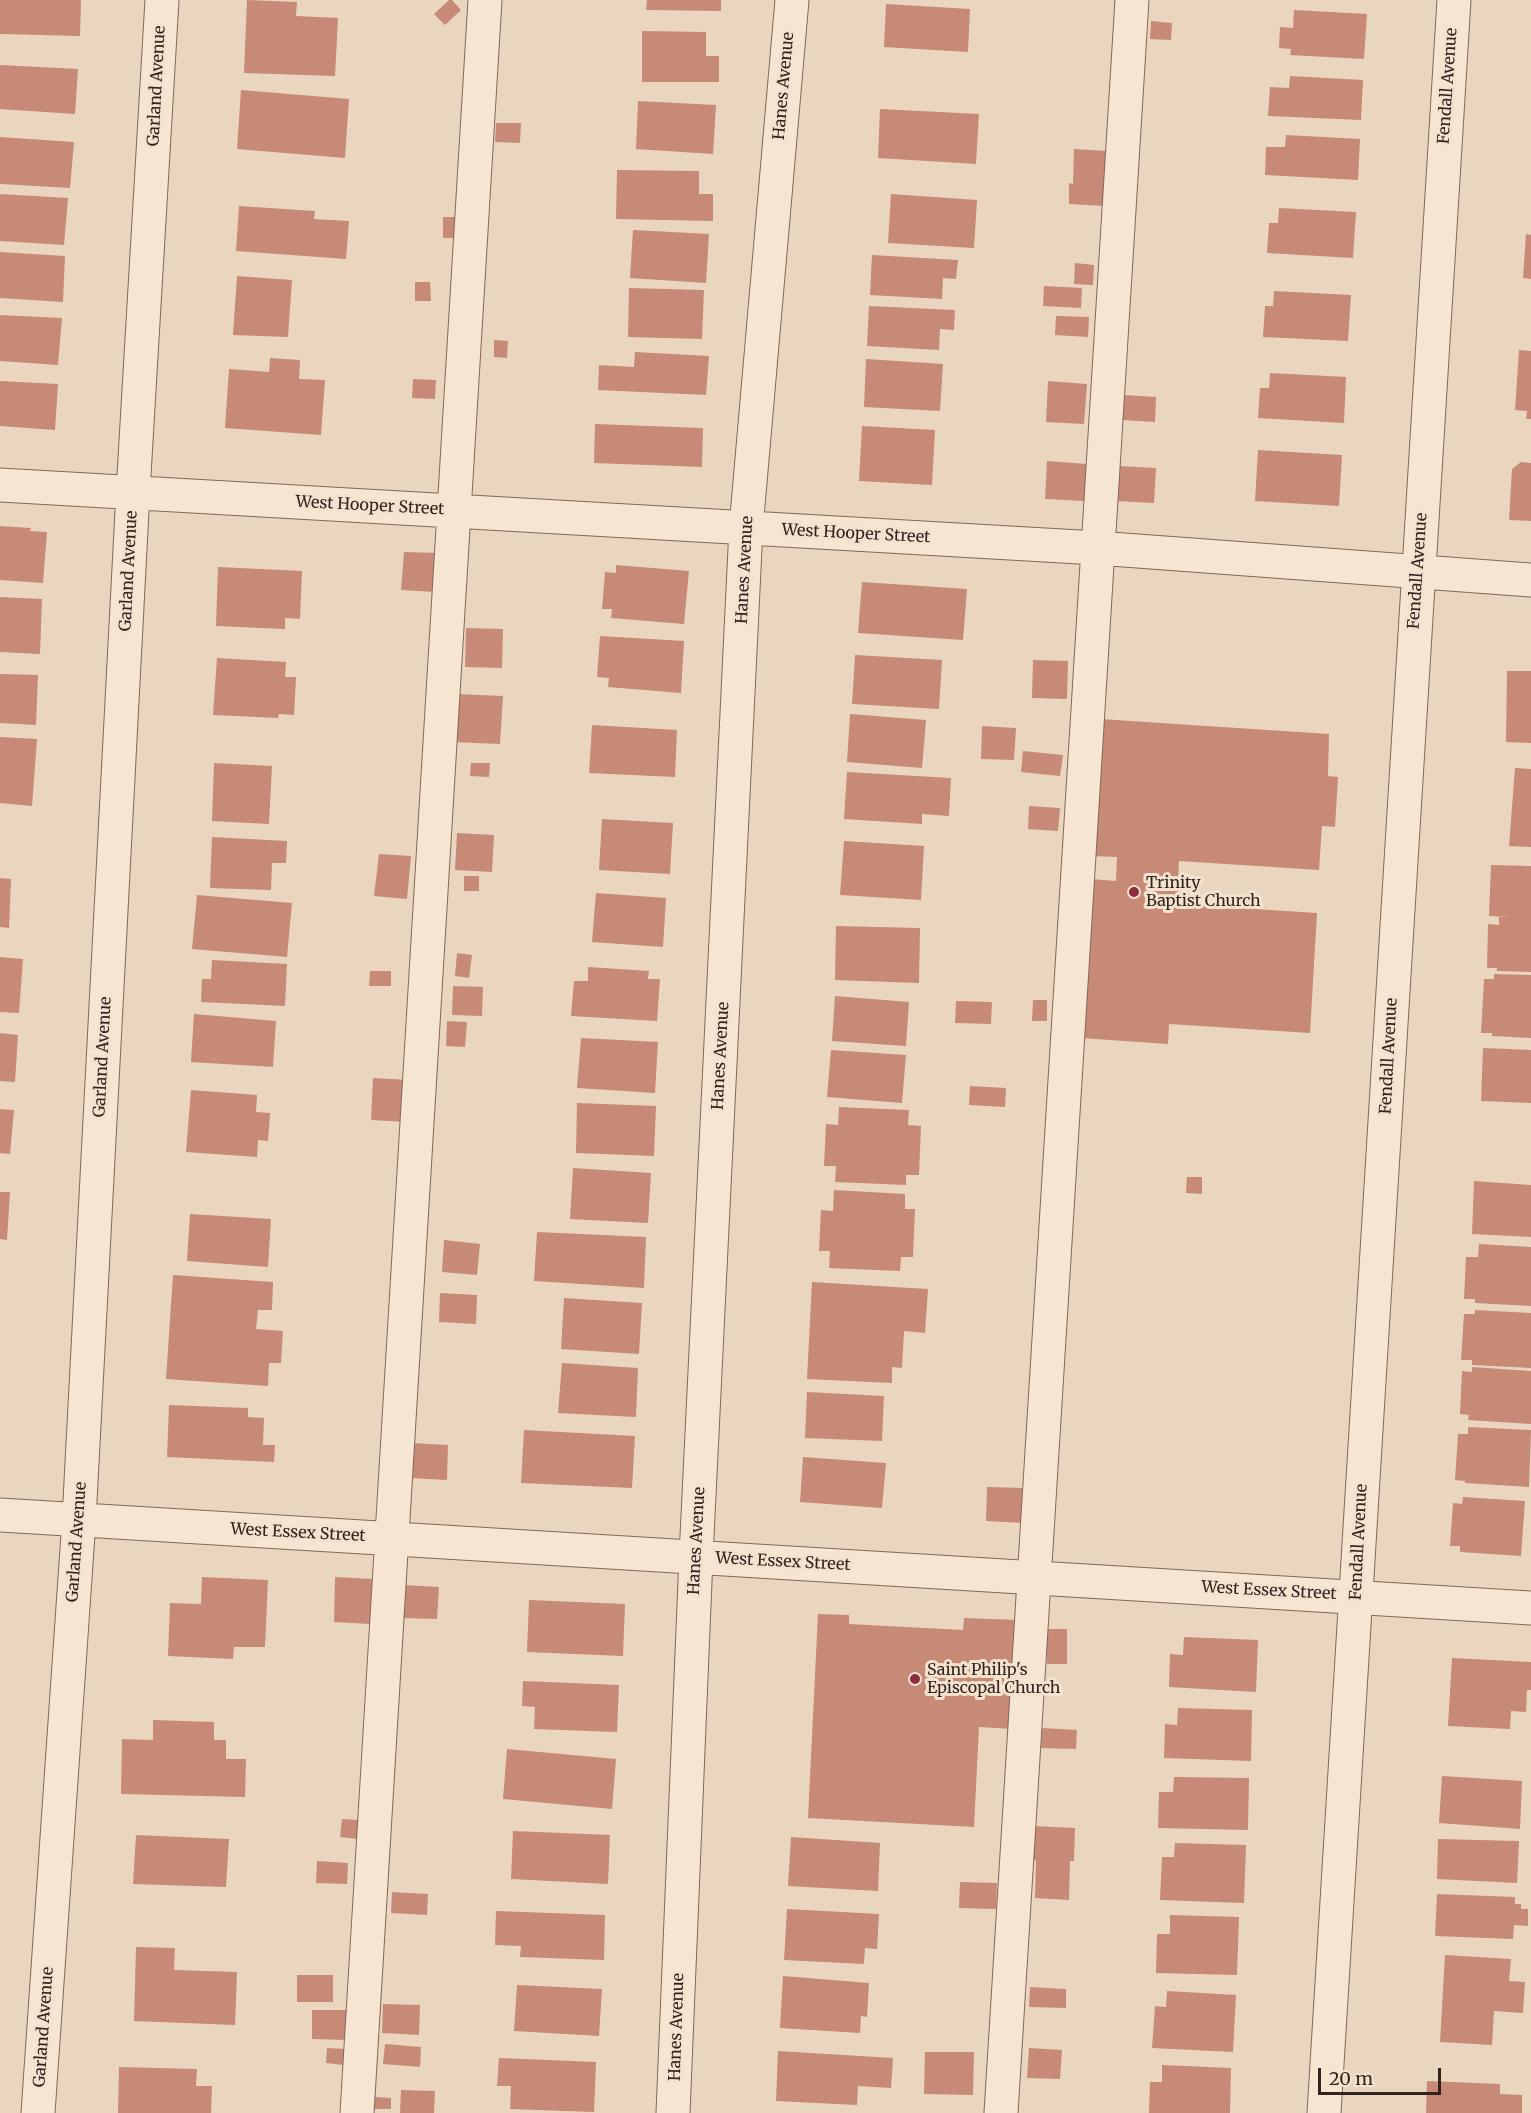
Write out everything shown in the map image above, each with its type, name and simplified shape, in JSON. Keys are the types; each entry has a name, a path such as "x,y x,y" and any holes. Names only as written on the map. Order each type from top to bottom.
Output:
{"street":[{"name":"Garland Avenue","path":"38,2113 79,1520 133,492 162,0"},
{"path":"357,2113 485,0"},
{"name":"Hanes Avenue","path":"673,2113 696,1557 746,528 792,0"},
{"path":"1001,2113 1132,0"},
{"name":"Fendall Avenue","path":"1324,2113 1454,0"},
{"name":"West Hooper Street","path":"0,485 1097,548 1531,580"},
{"name":"West Essex Street","path":"0,1515 1531,1608"}],"building":[{"path":"0,0 81,0 80,36 0,34"},
{"path":"247,0 297,2 296,16 338,18 335,76 244,73"},
{"path":"449,0 452,0 461,10 445,25 434,14"},
{"path":"647,0 721,0 721,11 646,10"},
{"path":"886,4 970,9 968,52 884,47"},
{"path":"1294,10 1367,14 1364,59 1290,55 1291,49 1279,48 1280,27 1293,28"},
{"path":"1151,21 1172,23 1171,40 1150,39"},
{"path":"642,31 706,32 706,56 719,56 719,82 642,82"},
{"path":"0,65 78,69 75,114 0,109"},
{"path":"1290,76 1363,80 1361,120 1268,116 1270,87 1289,88"},
{"path":"241,90 349,99 345,158 237,149"},
{"path":"638,101 716,105 713,154 636,149"},
{"path":"880,109 979,114 976,164 878,158"},
{"path":"496,123 521,123 520,143 495,142"},
{"path":"1286,135 1360,139 1358,180 1265,175 1266,147 1285,147"},
{"path":"0,137 74,142 70,188 0,184"},
{"path":"1074,149 1107,151 1104,206 1069,204 1069,183 1073,184"},
{"path":"617,170 699,171 699,194 713,194 713,221 616,219"},
{"path":"0,194 68,198 64,245 0,241"},
{"path":"891,194 977,200 974,248 888,243"},
{"path":"239,206 315,211 314,219 349,221 346,259 236,251"},
{"path":"1279,208 1356,212 1353,258 1267,253 1269,223 1278,223"},
{"path":"443,217 459,217 459,238 443,238"},
{"path":"633,230 709,234 706,283 630,278"},
{"path":"1526,234 1531,235 1531,279 1523,278"},
{"path":"0,252 65,256 63,302 0,298"},
{"path":"872,255 958,260 956,279 943,278 942,299 870,295"},
{"path":"1075,263 1094,265 1093,285 1074,284"},
{"path":"237,276 292,280 288,337 233,335"},
{"path":"415,282 430,282 431,301 415,301"},
{"path":"1044,286 1082,288 1081,308 1043,306"},
{"path":"629,288 704,290 702,339 628,337"},
{"path":"1274,291 1351,295 1348,341 1263,337 1265,306 1273,306"},
{"path":"869,306 955,310 954,330 940,329 939,350 867,346"},
{"path":"0,315 62,318 58,365 0,361"},
{"path":"1056,316 1089,317 1088,337 1055,335"},
{"path":"494,340 508,341 507,358 494,357"},
{"path":"1519,350 1531,351 1531,419 1526,419 1527,411 1515,410"},
{"path":"635,352 709,356 706,395 598,390 599,365 634,367"},
{"path":"270,358 300,360 299,379 325,380 321,435 225,428 229,369 269,372"},
{"path":"866,359 943,364 940,411 864,407"},
{"path":"1270,373 1346,377 1344,423 1258,418 1260,388 1269,388"},
{"path":"413,379 436,380 435,399 412,398"},
{"path":"0,381 58,384 55,430 0,426"},
{"path":"1048,381 1087,384 1084,424 1046,422"},
{"path":"1124,395 1156,397 1155,422 1122,420"},
{"path":"595,424 703,428 702,467 594,463"},
{"path":"862,426 935,430 932,485 859,481"},
{"path":"1258,450 1342,455 1339,506 1255,501"},
{"path":"1047,461 1087,464 1084,501 1045,499"},
{"path":"1521,462 1531,463 1531,521 1509,520 1512,469"},
{"path":"1118,466 1156,468 1154,503 1116,501"},
{"path":"0,526 31,528 30,531 47,532 43,583 0,580"},
{"path":"404,552 438,553 435,592 401,590"},
{"path":"616,565 689,571 684,624 611,618 612,609 602,609 605,572 616,573"},
{"path":"218,567 302,571 300,619 285,618 285,629 216,626"},
{"path":"862,582 967,589 963,640 858,633"},
{"path":"0,597 42,599 40,654 0,652"},
{"path":"466,628 503,629 502,668 465,667"},
{"path":"600,636 684,641 681,693 608,687 609,678 597,677"},
{"path":"855,655 942,660 939,709 852,704"},
{"path":"217,658 286,662 285,677 296,677 294,715 279,714 278,718 213,715"},
{"path":"1033,660 1068,661 1067,699 1032,698"},
{"path":"1507,671 1531,671 1531,743 1506,742"},
{"path":"0,674 38,675 36,725 0,723"},
{"path":"456,694 503,696 500,744 454,742"},
{"path":"850,714 926,720 922,768 847,762"},
{"name":"Trinity Baptist Church","path":"1100,719 1329,734 1328,776 1338,777 1335,827 1322,826 1319,870 1179,861 1177,904 1317,913 1310,1033 1169,1024 1168,1044 1081,1038 1091,879 1116,881 1117,857 1091,856"},
{"path":"592,725 677,730 675,777 589,773"},
{"path":"982,726 1016,728 1014,760 981,759"},
{"path":"0,737 37,739 32,806 0,803"},
{"path":"1023,751 1063,755 1060,776 1021,772"},
{"path":"214,763 272,766 269,824 212,821"},
{"path":"471,763 490,763 489,777 470,776"},
{"path":"1515,768 1531,769 1531,847 1509,846"},
{"path":"847,772 951,778 949,816 922,814 922,824 844,819"},
{"path":"1029,806 1060,808 1058,831 1028,829"},
{"path":"602,819 673,823 670,874 599,870"},
{"path":"457,833 494,835 492,872 455,870"},
{"path":"212,837 287,841 286,863 272,863 271,890 210,888"},
{"path":"844,841 924,846 921,900 840,895"},
{"path":"379,854 411,856 407,899 374,896"},
{"path":"1491,865 1531,866 1531,972 1497,971 1497,968 1487,968 1488,924 1499,925 1499,917 1511,917 1489,916"},
{"path":"464,876 479,876 479,891 464,891"},
{"path":"0,878 11,879 9,928 0,927"},
{"path":"596,893 666,898 663,947 592,942"},
{"path":"197,895 292,903 287,957 192,949"},
{"path":"836,926 920,928 919,983 835,980"},
{"path":"457,953 472,955 469,978 455,976"},
{"path":"0,957 23,959 19,1013 0,1012"},
{"path":"212,960 287,964 285,1006 201,1002 202,979 211,979"},
{"path":"588,967 649,971 648,979 660,979 657,1021 571,1016 574,981 588,981"},
{"path":"370,971 391,971 391,986 369,986"},
{"path":"1494,974 1531,975 1531,1038 1492,1036 1492,1033 1481,1033 1484,979 1494,979"},
{"path":"453,986 483,987 482,1016 452,1015"},
{"path":"835,996 909,1002 906,1046 832,1041"},
{"path":"1033,1000 1047,1000 1047,1021 1032,1021"},
{"path":"956,1001 992,1002 991,1024 955,1023"},
{"path":"194,1014 276,1021 273,1067 191,1062"},
{"path":"447,1021 467,1022 465,1047 446,1046"},
{"path":"0,1033 18,1035 15,1082 0,1081"},
{"path":"581,1038 658,1042 655,1093 577,1088"},
{"path":"1483,1048 1531,1050 1531,1103 1481,1101"},
{"path":"831,1050 906,1055 902,1103 827,1097"},
{"path":"373,1078 409,1080 407,1122 371,1120"},
{"path":"970,1086 1006,1088 1005,1107 969,1105"},
{"path":"191,1090 257,1095 256,1112 270,1113 268,1141 258,1140 257,1157 186,1152"},
{"path":"577,1103 656,1106 654,1156 576,1153"},
{"path":"839,1107 909,1110 908,1125 921,1126 919,1175 906,1175 906,1185 835,1182 836,1166 824,1166 826,1124 838,1125"},
{"path":"0,1109 14,1110 10,1154 0,1153"},
{"path":"573,1168 651,1173 648,1223 570,1219"},
{"path":"1187,1177 1202,1177 1202,1194 1186,1193"},
{"path":"1474,1181 1531,1185 1531,1237 1472,1234"},
{"path":"834,1190 905,1194 905,1209 915,1209 913,1257 901,1257 900,1271 829,1268 830,1251 819,1251 821,1210 833,1211"},
{"path":"0,1192 10,1192 7,1240 0,1239"},
{"path":"190,1214 271,1219 268,1267 187,1261"},
{"path":"537,1232 646,1237 644,1288 534,1281"},
{"path":"444,1240 480,1244 477,1275 442,1272"},
{"path":"1479,1244 1531,1247 1531,1306 1475,1303 1475,1299 1464,1299 1466,1257 1478,1257"},
{"path":"173,1275 273,1282 272,1310 258,1310 256,1329 283,1331 281,1363 269,1363 268,1386 166,1379"},
{"path":"812,1282 928,1289 925,1333 904,1331 902,1368 892,1367 892,1383 807,1379"},
{"path":"440,1293 477,1295 476,1324 439,1322"},
{"path":"564,1298 642,1303 639,1354 561,1349"},
{"path":"1475,1310 1531,1313 1531,1368 1472,1365 1472,1360 1461,1360 1464,1314 1475,1314"},
{"path":"562,1363 638,1368 636,1417 558,1413"},
{"path":"1472,1367 1531,1371 1531,1424 1468,1420 1469,1415 1460,1414 1462,1371 1472,1372"},
{"path":"807,1392 884,1396 882,1441 805,1438"},
{"path":"169,1405 248,1408 248,1417 264,1418 263,1445 275,1445 274,1462 167,1457"},
{"path":"1468,1427 1531,1430 1529,1487 1465,1483 1465,1481 1455,1480 1458,1434 1468,1434"},
{"path":"524,1430 635,1436 632,1488 521,1483"},
{"path":"412,1443 448,1445 447,1480 410,1478"},
{"path":"803,1457 886,1463 882,1508 800,1502"},
{"path":"987,1487 1025,1488 1023,1523 986,1521"},
{"path":"1463,1497 1525,1501 1521,1556 1460,1552 1460,1546 1450,1546 1453,1503 1462,1504"},
{"path":"202,1577 268,1580 265,1647 234,1647 233,1659 168,1656 170,1603 201,1604"},
{"path":"335,1577 372,1579 370,1624 334,1622"},
{"path":"403,1585 439,1587 437,1619 401,1618"},
{"path":"529,1600 625,1604 623,1656 527,1652"},
{"name":"Saint Philip's Episcopal Church","path":"818,1614 849,1615 849,1624 963,1630 964,1618 1018,1620 1013,1729 979,1727 974,1827 808,1818"},
{"path":"1047,1629 1067,1629 1067,1664 1047,1664"},
{"path":"1184,1637 1258,1640 1256,1692 1169,1687 1170,1654 1183,1655"},
{"path":"1452,1658 1531,1662 1531,1690 1527,1690 1526,1712 1511,1711 1510,1729 1448,1726"},
{"path":"523,1681 619,1685 617,1732 534,1729 535,1707 522,1706"},
{"path":"1178,1708 1252,1710 1251,1761 1164,1758 1165,1724 1177,1725"},
{"path":"153,1720 214,1722 214,1740 226,1740 226,1759 246,1759 245,1797 121,1794 122,1739 153,1740"},
{"path":"1042,1728 1077,1730 1076,1749 1041,1748"},
{"path":"507,1749 616,1759 612,1809 503,1799"},
{"path":"1442,1776 1522,1781 1520,1829 1439,1823"},
{"path":"1174,1777 1249,1778 1248,1830 1158,1828 1159,1792 1173,1792"},
{"path":"342,1819 359,1820 357,1839 340,1837"},
{"path":"1033,1826 1075,1828 1074,1861 1070,1861 1069,1900 1035,1898 1036,1860 1031,1860"},
{"path":"513,1831 610,1835 608,1884 511,1879"},
{"path":"136,1835 229,1839 226,1887 133,1884"},
{"path":"791,1837 880,1843 878,1891 788,1886"},
{"path":"1438,1839 1519,1841 1517,1883 1437,1879"},
{"path":"1175,1843 1246,1845 1244,1903 1160,1900 1162,1857 1174,1857"},
{"path":"317,1861 348,1863 347,1884 316,1883"},
{"path":"960,1882 997,1883 996,1909 959,1908"},
{"path":"392,1892 428,1894 427,1915 391,1913"},
{"path":"1437,1894 1515,1897 1515,1904 1521,1904 1521,1909 1528,1909 1528,1926 1514,1925 1513,1939 1435,1936"},
{"path":"787,1909 879,1914 877,1949 865,1948 864,1964 784,1960"},
{"path":"496,1911 605,1915 604,1960 520,1957 521,1946 495,1945"},
{"path":"1170,1915 1239,1917 1237,1975 1156,1973 1157,1934 1170,1934"},
{"path":"136,1947 175,1948 174,1970 237,1972 235,2025 134,2021"},
{"path":"1445,1955 1511,1959 1509,1981 1525,1982 1523,2013 1494,2011 1492,2045 1440,2042"},
{"path":"297,1975 333,1975 333,2002 297,2002"},
{"path":"783,1976 869,1983 867,2017 861,2016 860,2033 780,2028"},
{"path":"517,1985 602,1989 599,2036 514,2031"},
{"path":"1030,1987 1066,1989 1066,2008 1029,2007"},
{"path":"1167,1991 1236,1995 1233,2052 1152,2048 1155,2006 1166,2007"},
{"path":"383,2004 420,2005 419,2035 382,2033"},
{"path":"312,2010 346,2010 346,2040 312,2039"},
{"path":"385,2044 421,2047 420,2067 383,2064"},
{"path":"327,2048 345,2049 344,2065 326,2063"},
{"path":"1029,2048 1062,2050 1060,2079 1027,2078"},
{"path":"778,2051 893,2058 891,2088 858,2086 857,2105 776,2101"},
{"path":"925,2052 974,2052 973,2095 924,2094"},
{"path":"499,2058 596,2062 594,2112 510,2109 511,2086 497,2086"},
{"path":"1162,2065 1231,2068 1230,2113 1149,2113 1150,2082 1162,2082"},
{"path":"119,2067 197,2069 196,2086 212,2086 211,2113 118,2113"},
{"path":"1427,2081 1500,2084 1500,2094 1522,2095 1522,2113 1426,2113"},
{"path":"401,2090 435,2091 434,2113 400,2113"},
{"path":"375,2097 391,2098 391,2109 375,2109"}],"place":[{"name":"Trinity Baptist Church","path":"1134,892"},
{"name":"Saint Philip's Episcopal Church","path":"915,1679"}]}
